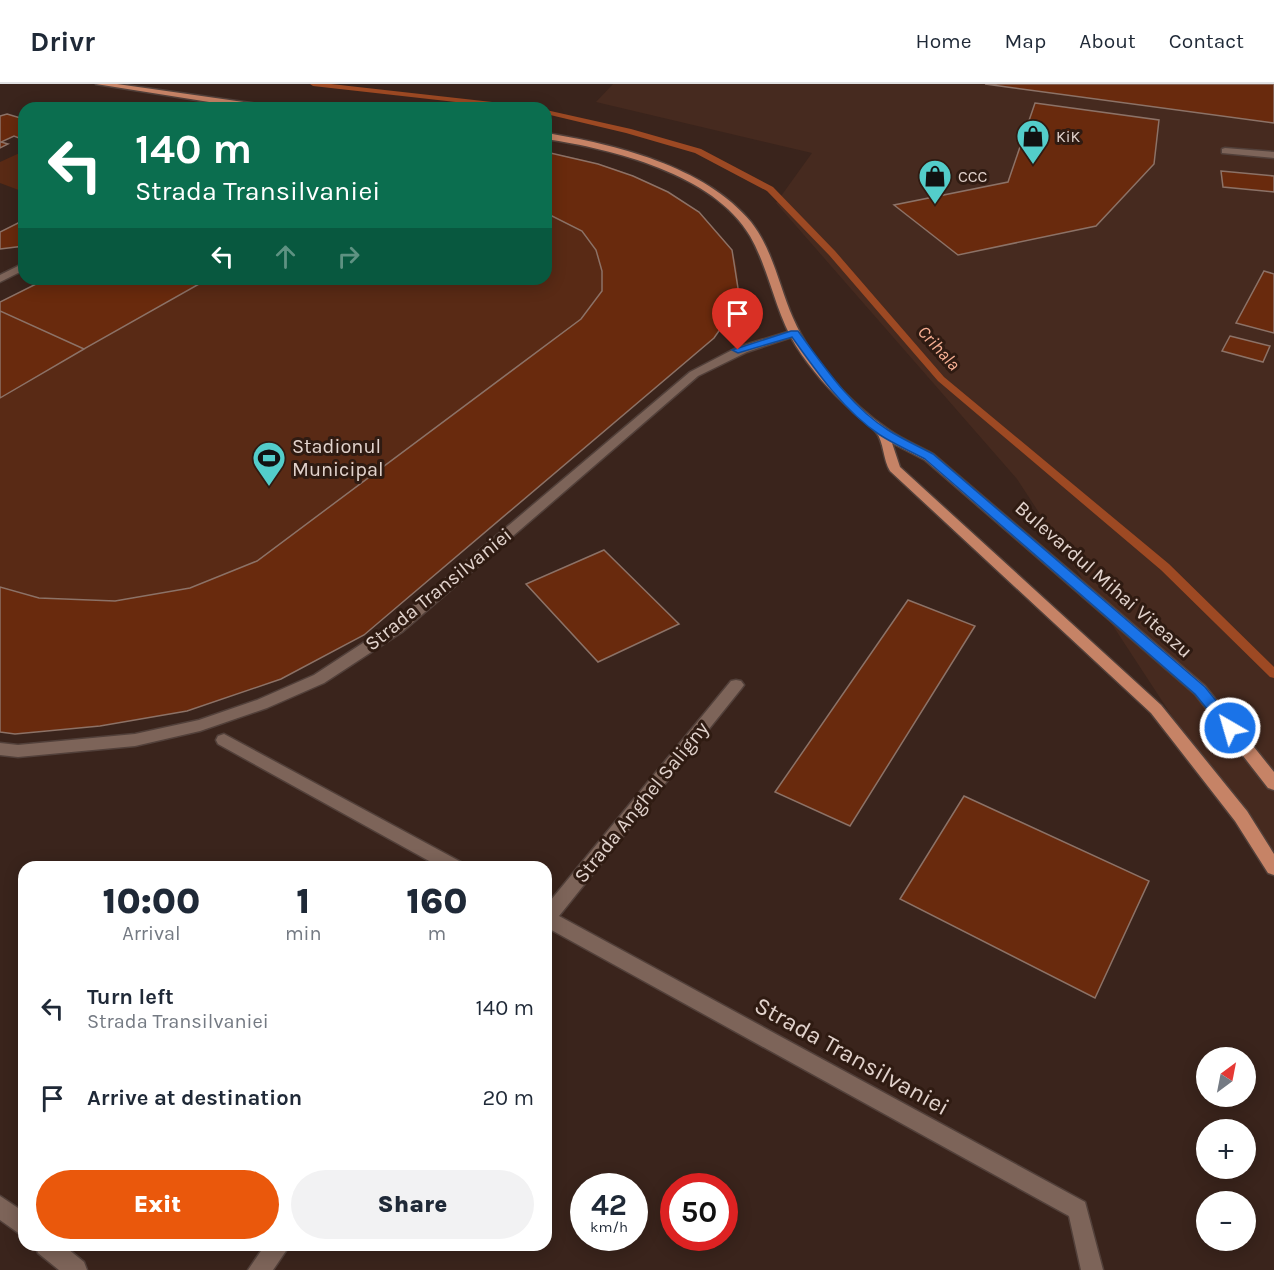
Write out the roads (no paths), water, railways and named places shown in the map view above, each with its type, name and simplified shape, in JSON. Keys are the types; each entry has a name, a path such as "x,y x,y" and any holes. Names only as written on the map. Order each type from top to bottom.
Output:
{"main road":[{"path":"100,84 224,102"},
{"name":"Bulevardul Mihai Viteazu","path":"552,137 629,156 696,184 725,203 747,224 763,254 794,333 825,374 852,404 883,432 929,457 1200,690 1274,784"},
{"path":"883,432 894,468 1156,709 1241,816 1274,868"}],"street":[{"path":"1225,151 1274,155"},
{"path":"0,279 18,270"},
{"name":"Strada Transilvaniei","path":"0,749 18,751 135,740 210,722 262,704 319,679 397,628 694,374 724,356 751,344 794,333"},
{"name":"Strada Anghel Saligny","path":"552,911 736,685"},
{"path":"224,740 444,861"},
{"name":"Strada Transilvaniei","path":"552,921 1078,1209 1092,1270"},
{"path":"0,1206 18,1221"},
{"path":"53,1251 76,1270"},
{"path":"259,1270 274,1251"}],"waterway":[{"name":"Crihala","path":"313,84 474,102"},
{"name":"Crihala","path":"552,113 628,131 698,151 770,189 832,253 941,379 1165,567 1274,674"}],"place":[{"name":"KiK","path":"1033,165"},
{"name":"CCC","path":"935,205"},
{"name":"Stadionul Municipal","path":"269,487"}]}
